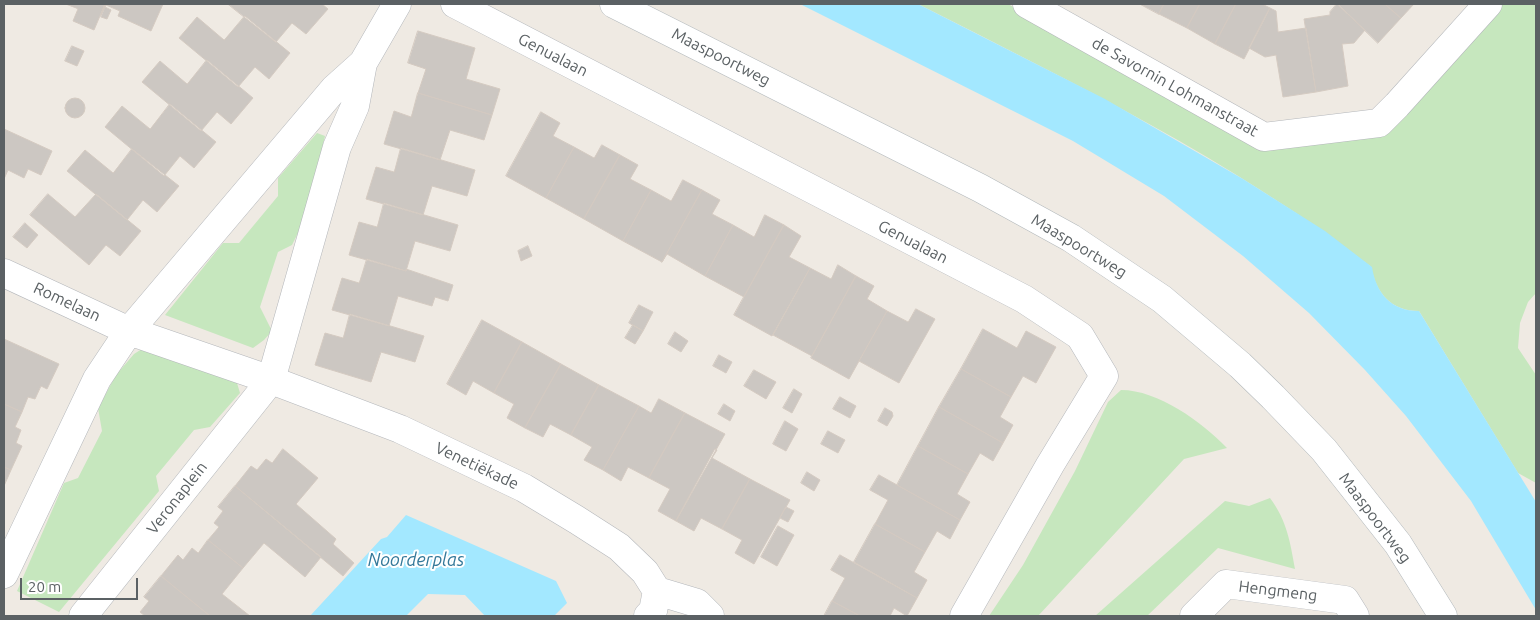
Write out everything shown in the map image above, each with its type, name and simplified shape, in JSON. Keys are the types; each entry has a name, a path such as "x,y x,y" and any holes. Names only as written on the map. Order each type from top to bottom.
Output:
{"street":[{"name":"Veronaplein","path":"4,574 97,379 129,331 334,90 363,63 397,4"},
{"name":"Genualaan","path":"455,4 1024,300 1080,336 1104,376 1050,465 964,616"},
{"name":"Maaspoortweg","path":"614,4 980,188 1071,238 1162,299 1240,365 1324,450 1398,544 1443,616"},
{"name":"de Savornin Lohmanstraat","path":"1027,4 1264,137 1379,123 1397,106 1488,4"},
{"name":"Veronaplein","path":"83,616 271,380 334,157 344,128 355,106 363,63"},
{"path":"316,111 344,128"},
{"name":"Romelaan","path":"4,273 129,331"},
{"path":"129,331 271,380"},
{"name":"Venetiëkade","path":"271,380 400,429 524,488 619,547 645,572 652,604 697,603 710,616"},
{"name":"Hengmeng","path":"1194,616 1226,584 1350,608"}],"green space":[{"path":"918,4 1008,4 1213,120 1354,138 1487,4 1536,4 1536,293 1528,302 1520,323 1518,348 1536,375 1536,483 1518,473 1419,311 1400,308 1386,299 1377,285 1371,267 1318,228 1208,158 1035,63"},
{"path":"317,133 325,136 308,213 292,245 278,252 260,307 272,331 253,348 165,315 223,243 239,243 278,196 278,178"},
{"path":"145,347 237,383 240,393 210,427 194,430 156,476 159,491 59,612 17,591 64,483 78,478 102,431 98,408 116,375 134,354"},
{"path":"1121,390 1135,391 1164,401 1192,418 1227,448 1184,459 1038,616 989,616 1023,565 1075,471 1108,402"},
{"path":"1270,498 1284,523 1295,569 1218,548 1147,616 1095,616 1225,501 1249,506"}],"water":[{"path":"800,4 918,4 1105,99 1243,179 1325,231 1372,267 1377,285 1386,299 1400,308 1419,311 1536,502 1536,610 1471,501 1406,416 1365,370 1309,313 1243,256 1164,196 1073,141"},
{"name":"Noorderplas","path":"406,515 556,581 567,603 554,616 485,616 465,595 428,594 406,616 310,616 381,539 387,537"}],"building":[{"path":"66,4 105,4 94,30 73,21 78,9"},
{"path":"105,4 163,4 151,31 118,16 120,11 106,5 101,15"},
{"path":"228,4 322,4 328,9 306,34 292,23 276,42"},
{"path":"1140,4 1164,4 1159,14"},
{"path":"1164,4 1200,4 1187,28 1159,14"},
{"path":"1200,4 1236,4 1215,44 1187,28"},
{"path":"1236,4 1262,4 1270,8 1244,59 1215,44"},
{"path":"1337,4 1365,30 1354,43 1342,44 1348,86 1316,92 1304,19 1330,15 1330,12"},
{"path":"1338,4 1385,4 1401,18 1378,43"},
{"path":"1385,4 1414,4 1401,18"},
{"path":"105,7 111,10 107,19 101,17"},
{"path":"1270,8 1276,11 1278,32 1306,28 1316,92 1283,97 1276,55 1265,57 1249,48"},
{"path":"245,16 290,53 269,79 255,67 238,87 179,38 197,17 224,40"},
{"path":"418,31 475,48 466,79 500,89 492,115 418,93 426,69 408,63"},
{"path":"72,46 84,51 77,66 65,61"},
{"path":"207,60 253,98 231,124 217,112 201,131 142,82 160,61 187,84"},
{"path":"418,93 492,115 484,140 450,130 440,160 384,144 394,111 411,117"},
{"path":"75,98 82,101 85,108 82,115 75,118 68,115 65,108 68,101"},
{"path":"170,104 216,142 194,168 180,156 164,176 105,127 122,106 150,129"},
{"path":"541,112 560,123 553,136 574,147 546,198 506,176"},
{"path":"4,129 52,151 41,175 28,169 24,178 8,170 4,179"},
{"path":"602,145 620,155 584,219 546,198 574,147 594,158"},
{"path":"401,148 475,170 467,196 432,186 423,215 366,199 376,167 394,172"},
{"path":"132,149 179,186 157,212 143,200 127,220 67,171 85,150 113,173"},
{"path":"620,155 638,165 630,179 651,190 623,241 584,219"},
{"path":"683,180 702,190 662,262 623,241 651,190 671,201"},
{"path":"702,190 720,200 712,214 733,225 705,276 667,254 662,262"},
{"path":"48,194 75,217 96,194 141,231 120,256 106,245 89,265 30,215"},
{"path":"384,203 458,225 450,251 415,241 406,271 349,255 359,222 377,227"},
{"path":"765,215 784,225 744,297 705,276 733,225 754,237"},
{"path":"25,223 38,235 27,248 13,237"},
{"path":"784,225 801,236 789,257 810,268 772,336 734,315"},
{"path":"528,246 532,256 521,261 518,251"},
{"path":"367,259 406,271 406,269 453,285 448,301 435,297 432,306 398,296 389,326 332,310 342,278 359,283"},
{"path":"838,265 856,276 812,356 773,335 810,268 831,279"},
{"path":"856,276 874,286 867,299 887,311 849,379 811,358"},
{"path":"639,305 653,312 643,331 629,323"},
{"path":"916,309 935,319 899,383 859,361 887,311 908,322"},
{"path":"350,314 424,336 415,362 381,352 371,382 315,365 325,333 343,338"},
{"path":"482,320 522,342 494,393 473,381 466,395 447,384"},
{"path":"633,325 643,331 635,344 625,338"},
{"path":"983,329 1017,348 1026,331 1056,347 1036,383 1023,376 1011,397 961,369"},
{"path":"675,332 688,341 681,352 668,344"},
{"path":"4,339 59,364 47,389 41,386 35,399 28,397 22,412 4,404"},
{"path":"522,342 561,364 525,428 507,418 514,404 494,393"},
{"path":"719,355 732,362 726,373 713,366"},
{"path":"561,364 599,385 571,435 550,424 543,437 525,428"},
{"path":"961,369 1011,397 1000,417 1013,425 1003,443 939,407"},
{"path":"754,370 776,382 766,399 744,386"},
{"path":"599,385 639,406 603,470 584,460 592,447 571,435"},
{"path":"794,389 802,394 792,413 783,408"},
{"path":"840,397 856,406 850,418 833,409"},
{"path":"659,399 685,413 649,478 628,467 621,481 603,470 639,406 651,413"},
{"path":"4,404 22,412 15,427 21,430 16,443 22,446 11,470 4,467"},
{"path":"724,404 735,411 730,421 718,414"},
{"path":"939,407 1003,443 993,461 980,453 968,474 918,446"},
{"path":"885,408 892,412 893,416 887,426 878,421"},
{"path":"685,413 725,434 676,521 658,511 670,489 649,478"},
{"path":"785,421 798,429 786,451 773,444"},
{"path":"828,431 845,440 838,453 821,444"},
{"path":"918,446 968,474 957,494 970,502 960,520 897,485"},
{"path":"283,449 318,478 296,504 336,539 333,544 354,563 343,576 235,486 251,466 257,470 266,459 272,463"},
{"path":"715,449 717,450 712,458 750,479 722,529 701,518 694,531 676,521"},
{"path":"4,467 11,470 4,486"},
{"path":"807,472 820,480 814,491 801,483"},
{"path":"879,475 960,520 950,539 937,531 925,552 875,524 888,500 870,490"},
{"path":"750,479 790,500 754,564 735,553 742,540 722,529"},
{"path":"235,486 321,557 305,577 264,543 243,568 208,540 219,527 214,523 223,511 218,507"},
{"path":"786,507 794,511 788,522 780,518"},
{"path":"875,524 925,552 914,572 927,580 917,598 854,562"},
{"path":"778,526 794,535 777,566 761,557"},
{"path":"208,540 243,568 222,594 250,616 210,616 161,576 178,555 183,560 192,548 198,553"},
{"path":"840,555 917,598 907,616 894,608 890,616 860,616 832,601 845,578 831,570"},
{"path":"161,576 210,616 145,616 140,612 149,601 144,597"},
{"path":"832,601 860,616 824,616"}]}
